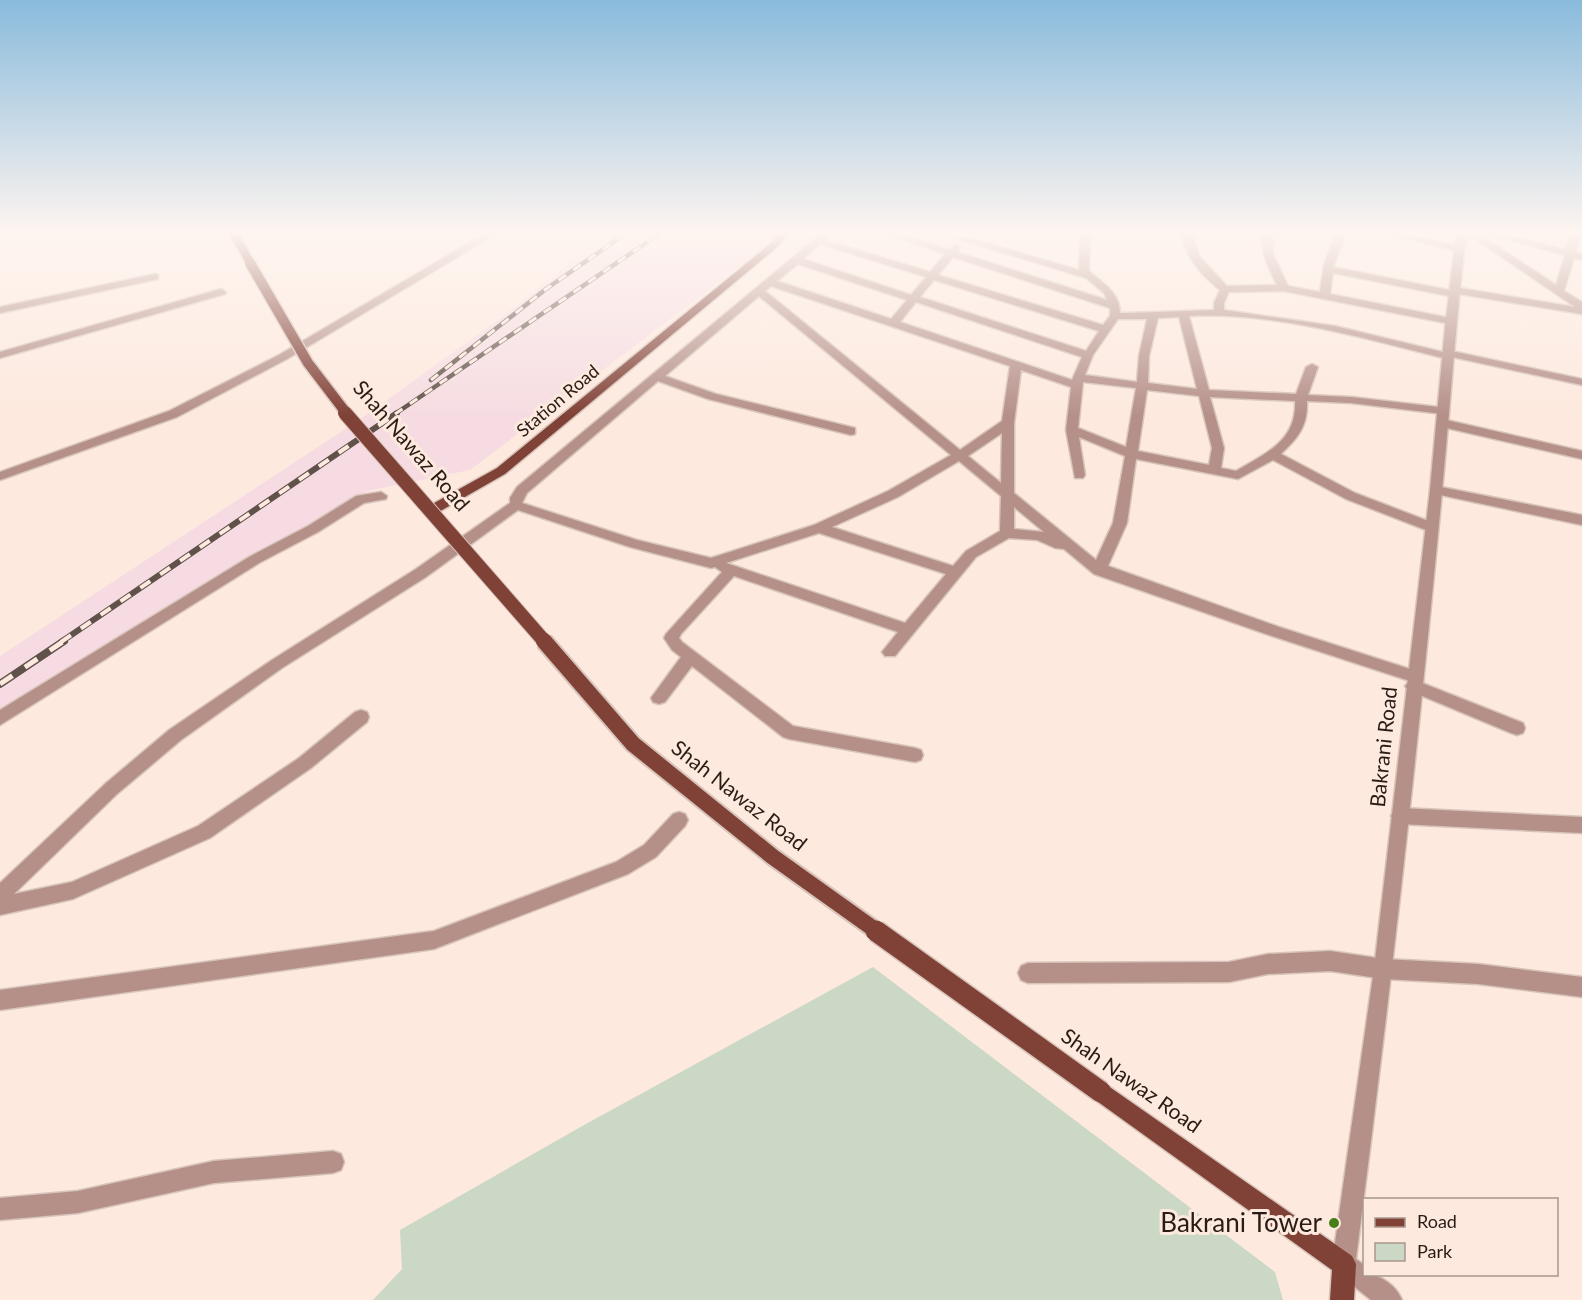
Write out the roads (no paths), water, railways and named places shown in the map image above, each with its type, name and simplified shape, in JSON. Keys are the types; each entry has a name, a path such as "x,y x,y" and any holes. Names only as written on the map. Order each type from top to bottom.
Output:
{"main road":[{"name":"Shah Nawaz Road","path":"268,295 308,363 342,409 633,744 773,857 1344,1264"},
{"name":"Station Road","path":"432,510 501,471 715,295"},
{"path":"1341,1300 1344,1264"}],"street":[{"path":"0,310 72,295"},
{"path":"0,355 212,295"},
{"path":"0,476 173,414 283,357 388,295"},
{"path":"516,504 516,498 522,490 755,295"},
{"path":"773,295 960,456 1099,570"},
{"path":"791,295 892,324 1016,366 1077,382 1202,393 1300,397 1442,417 1582,455"},
{"path":"904,295 1088,355"},
{"path":"892,324 917,295"},
{"path":"992,295 1107,330"},
{"path":"1069,295 1115,311 1153,316 1219,313 1321,325 1447,355 1582,382"},
{"path":"1079,475 1072,430 1077,382 1088,355 1107,330 1115,311 1109,295"},
{"path":"1219,313 1219,303 1223,295"},
{"path":"1328,295 1450,321"},
{"name":"Bakrani Road","path":"1344,1264 1384,969 1413,681 1436,490 1454,295"},
{"path":"1474,295 1582,309"},
{"path":"1564,295 1582,309"},
{"path":"1183,314 1218,448 1215,469"},
{"path":"1099,570 1120,523 1142,386 1144,356 1153,316"},
{"path":"1007,533 1008,423 1016,366"},
{"path":"1072,430 1131,454 1238,475 1273,455 1291,438 1302,418 1300,397 1312,367"},
{"path":"657,377 712,397 851,431"},
{"path":"711,563 819,528 893,494 960,456 1008,423"},
{"path":"1273,455 1311,479 1365,504 1431,527"},
{"path":"1436,490 1582,520"},
{"path":"0,718 254,560 313,529 361,499 381,496"},
{"path":"516,504 635,544 711,563 908,630"},
{"path":"0,895 111,789 175,735 277,664 421,573 516,504"},
{"path":"819,528 955,572"},
{"path":"890,652 971,554 1007,533 1039,535 1068,549 1099,570 1122,575 1413,681 1517,728"},
{"path":"731,571 676,630 671,638 676,646 789,732 915,755"},
{"path":"659,698 690,657"},
{"path":"0,906 73,890 204,832 305,763 361,717"},
{"path":"1400,816 1582,825"},
{"path":"0,1000 434,940 622,868 650,851 679,820"},
{"path":"1028,973 1229,972 1268,964 1330,961 1384,969 1478,974 1582,987"},
{"path":"0,1209 78,1202 214,1172 333,1162"},
{"path":"1344,1264 1390,1300"}],"railway":[{"path":"431,380 539,295"},
{"path":"395,414 570,295"},
{"path":"61,642 397,413"},
{"path":"0,684 64,641"}],"place":[{"name":"Bakrani Tower","path":"1334,1223"}]}
